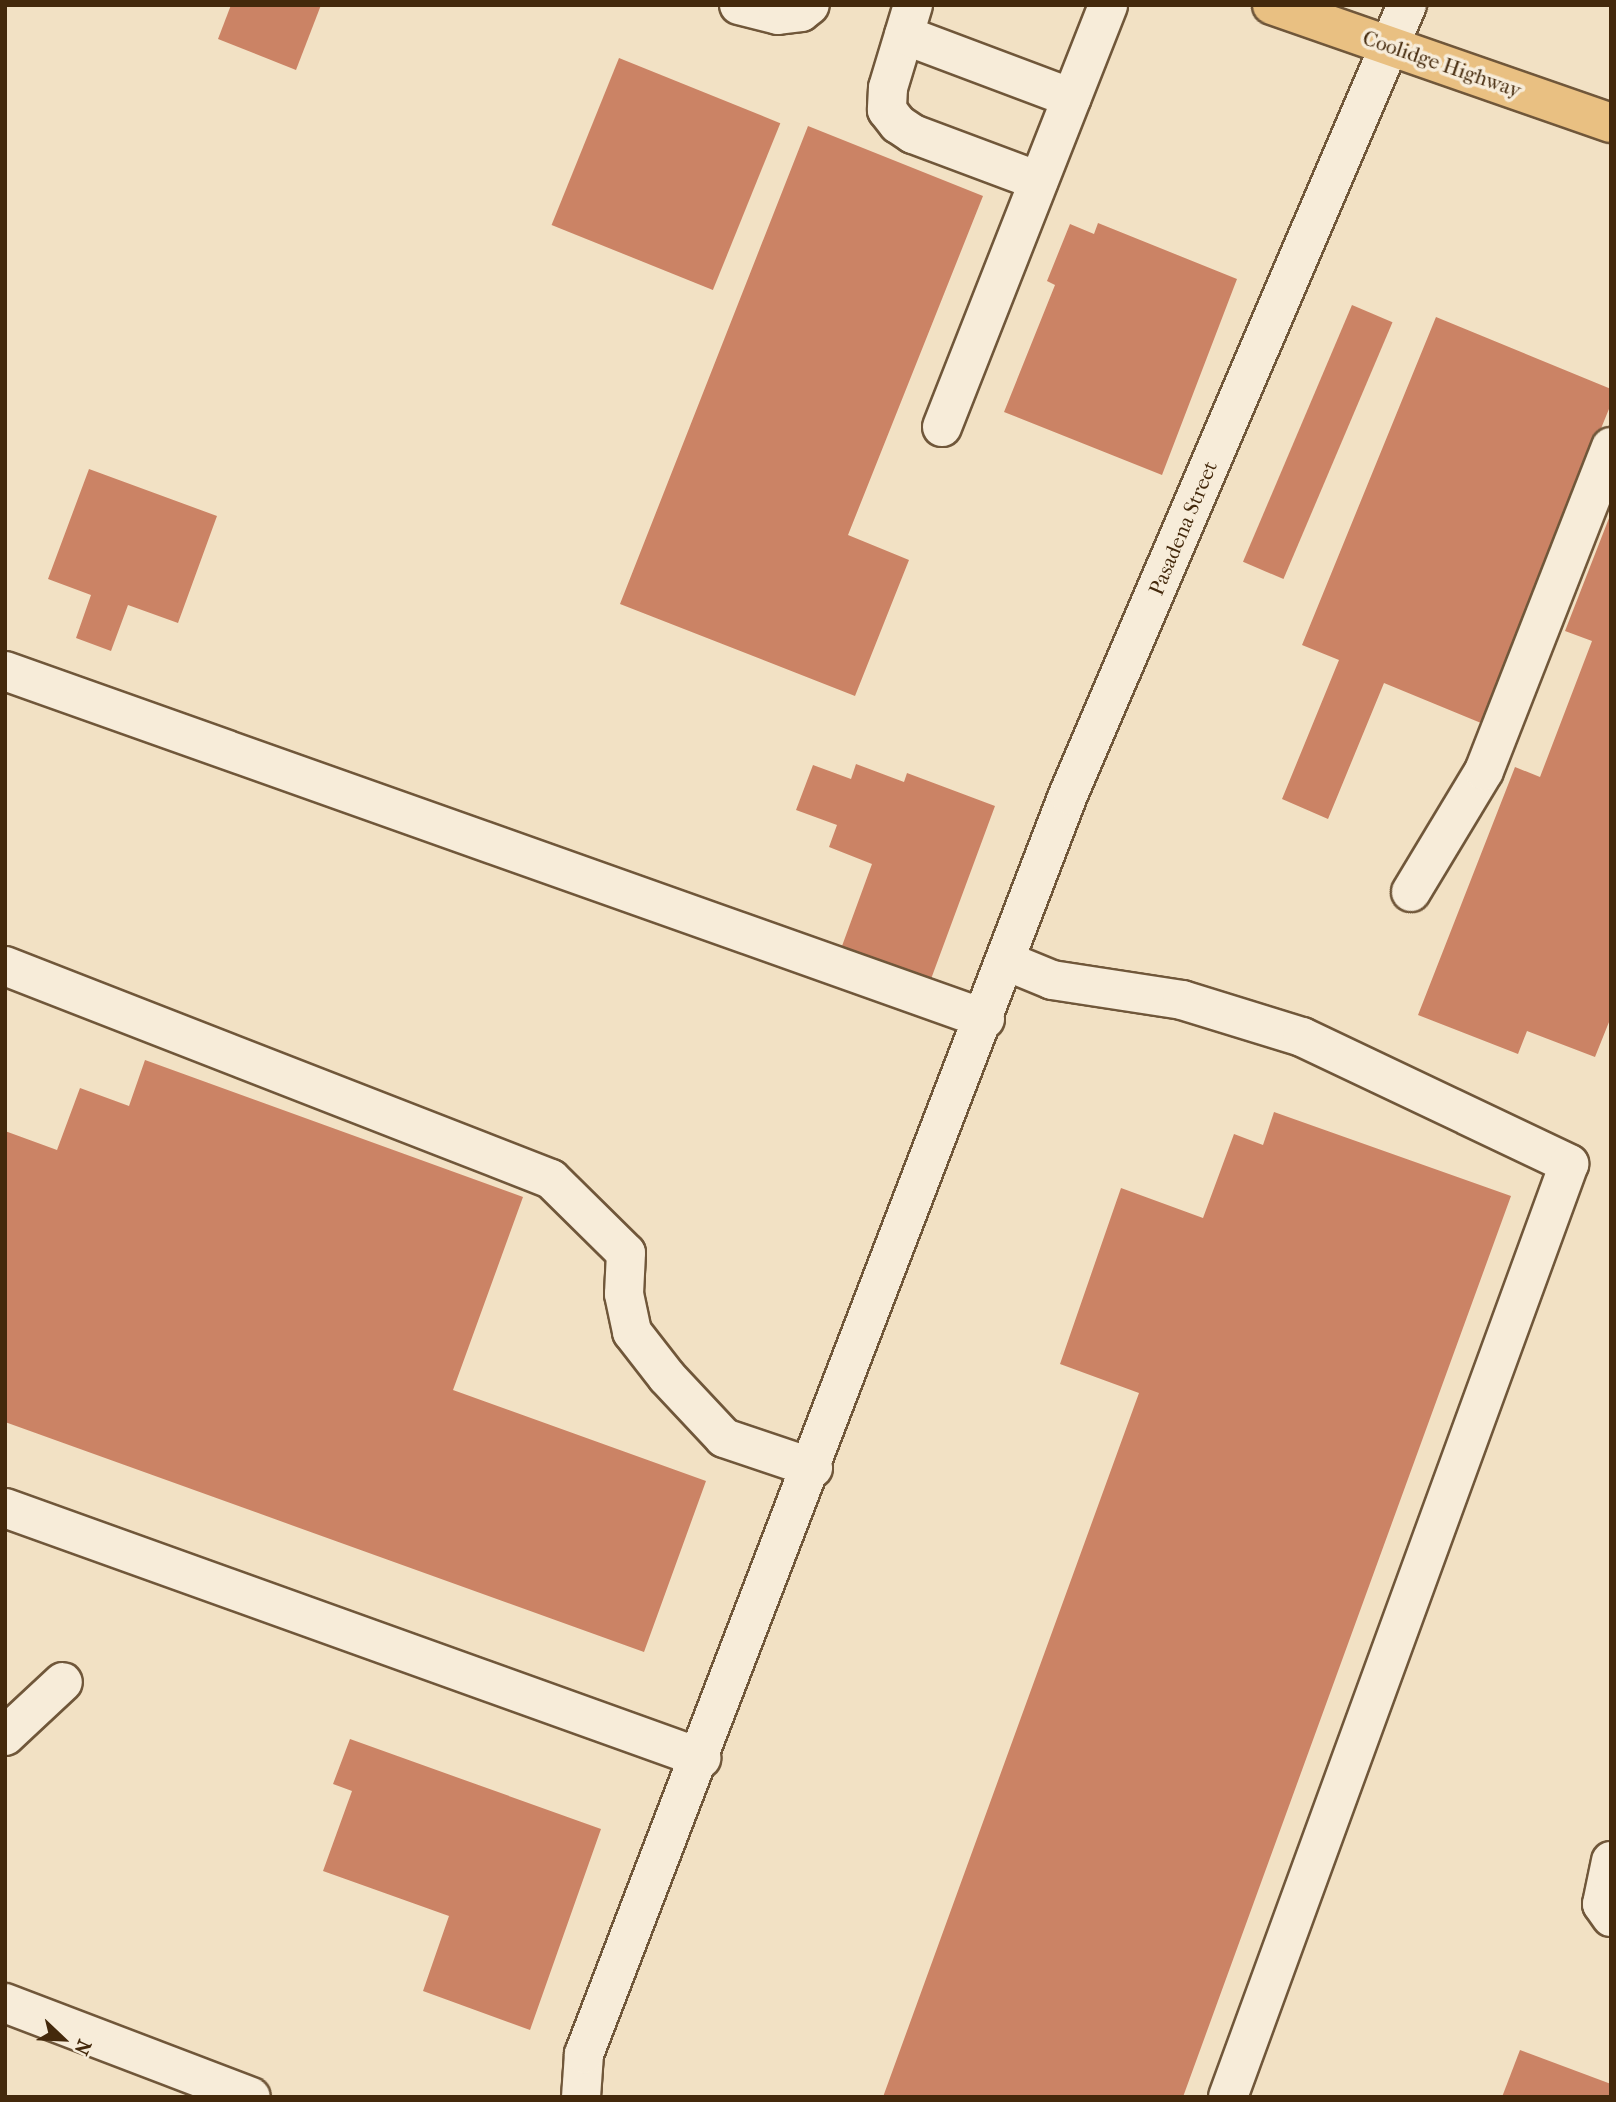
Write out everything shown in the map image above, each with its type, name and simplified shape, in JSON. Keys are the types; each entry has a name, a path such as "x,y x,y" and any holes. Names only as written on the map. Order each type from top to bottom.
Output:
{"main road":[{"name":"Coolidge Highway","path":"1272,5 1611,122"}],"street":[{"path":"738,5 778,15 801,12 810,5"},
{"path":"942,427 1108,5"},
{"name":"Pasadena Street","path":"581,2097 584,2053 813,1468 1068,794 1407,5"},
{"path":"1039,181 898,124 887,110 888,88 908,20 1072,98"},
{"path":"1411,892 1484,771 1611,447"},
{"path":"5,671 985,1019"},
{"path":"1006,961 1052,980 1182,1000 1302,1037 1569,1164 1228,2097"},
{"path":"5,965 551,1179 626,1253 624,1294 632,1332 667,1377 724,1438 813,1468"},
{"path":"5,1508 701,1758"},
{"path":"5,1736 63,1682"},
{"path":"1611,1861 1602,1904 1611,1917"},
{"path":"5,2003 251,2097"}],"building":[{"path":"231,5 321,5 296,70 218,39"},
{"path":"619,58 780,123 713,290 552,225"},
{"path":"808,126 983,196 848,535 909,560 855,696 620,604"},
{"path":"1098,223 1237,279 1162,475 1004,412 1055,285 1047,281 1070,224 1094,234"},
{"path":"1352,305 1393,322 1283,579 1243,562"},
{"path":"1436,317 1611,389 1611,404 1481,723 1384,683 1328,819 1282,799 1339,660 1302,645"},
{"path":"89,469 217,516 178,623 128,605 111,651 76,638 91,595 48,579"},
{"path":"1611,513 1611,1017 1595,1057 1527,1031 1518,1054 1418,1015 1515,767 1540,777 1592,641 1565,631"},
{"path":"856,764 904,782 907,773 995,806 931,979 842,946 872,864 829,847 837,825 796,810 813,765 851,779"},
{"path":"145,1060 523,1197 453,1390 706,1481 644,1652 5,1422 5,1131 57,1150 80,1088 129,1106"},
{"path":"1274,1112 1511,1196 1183,2097 883,2097 1139,1393 1060,1364 1121,1188 1203,1218 1234,1134 1263,1145"},
{"path":"350,1739 601,1829 530,2030 423,1991 449,1916 323,1871 352,1791 333,1784"},
{"path":"1520,2050 1611,2084 1611,2097 1502,2097"}]}
